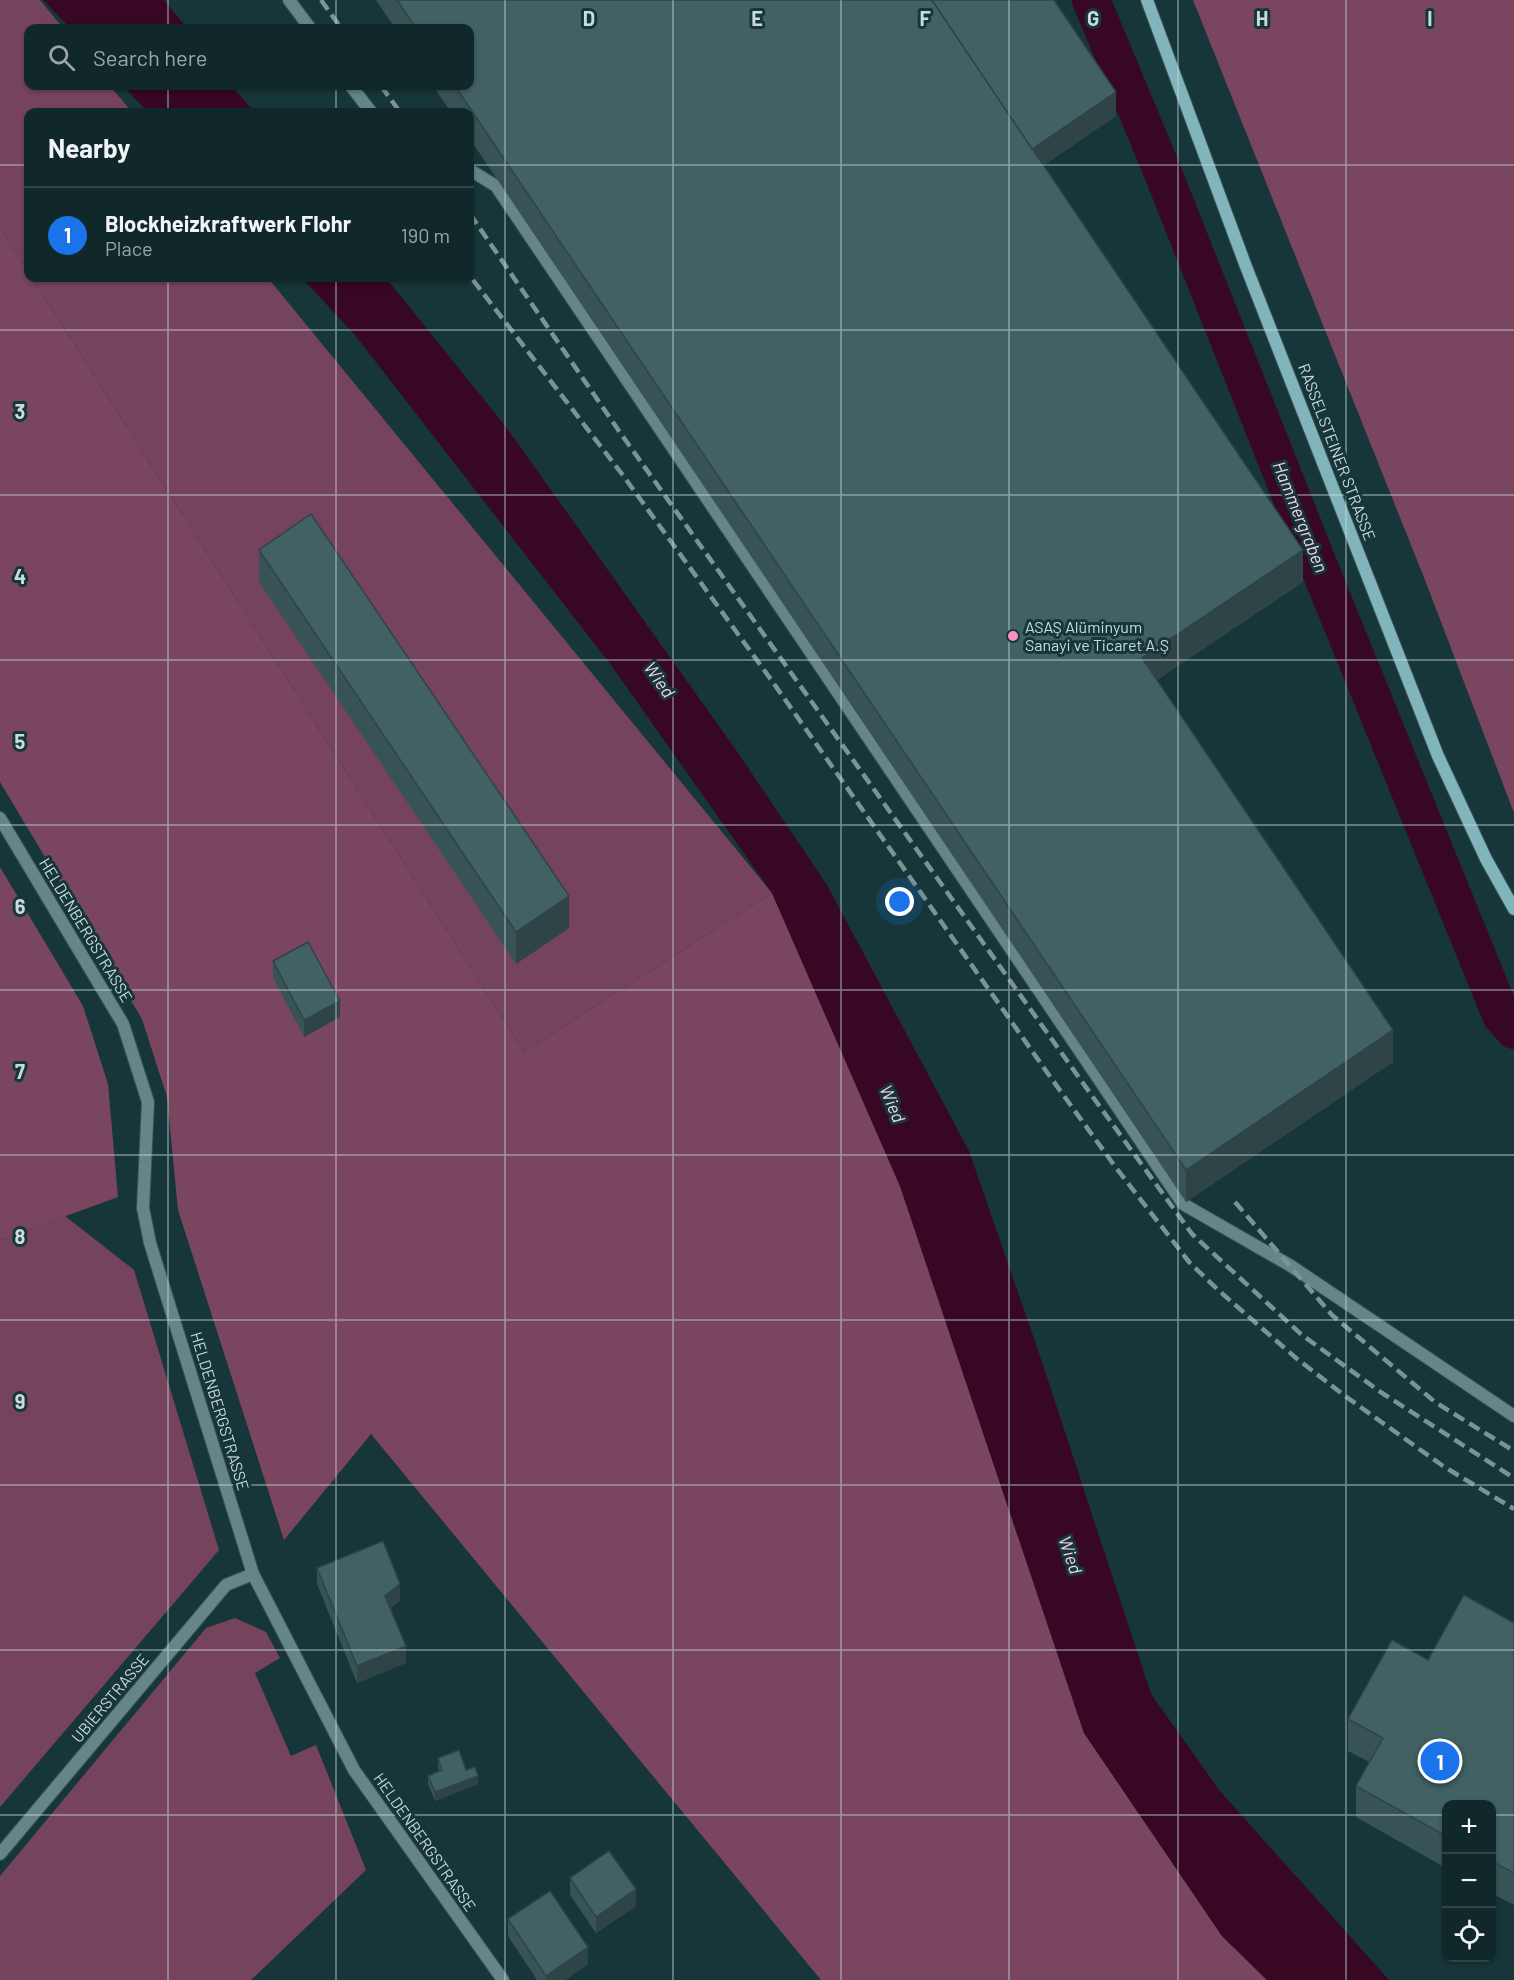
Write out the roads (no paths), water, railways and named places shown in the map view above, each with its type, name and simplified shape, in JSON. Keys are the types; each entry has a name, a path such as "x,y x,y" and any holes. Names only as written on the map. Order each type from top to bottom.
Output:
{"main road":[{"name":"RASSELSTEINER STRASSE","path":"1147,0 1245,264 1438,756 1486,859 1514,909"}],"street":[{"path":"289,0 307,24"},
{"path":"354,90 368,108"},
{"path":"474,172 496,186 1183,1204 1291,1266 1514,1416"},
{"name":"HELDENBERGSTRASSE","path":"0,819 123,1024 148,1102 143,1208 150,1243 253,1574 354,1770 503,1980"},
{"name":"UBIERSTRASSE","path":"0,1854 226,1586 253,1574"}],"water":[{"path":"43,0 164,0 184,24 66,24"},
{"path":"127,90 235,90 251,108 144,108"},
{"name":"Wied","path":"306,282 389,282 506,427 736,750 827,885 969,1151 1039,1353 1151,1694 1220,1791 1389,1980 1267,1980 1222,1936 1084,1733 900,1186 772,893 611,665 355,335"}],"waterway":[{"name":"Hammergraben","path":"1091,0 1159,163 1322,574 1501,1015 1514,1030"}],"railway":[{"path":"321,0 338,24"},
{"path":"384,90 397,108"},
{"path":"474,220 619,431 1192,1234 1302,1335 1382,1393 1514,1478"},
{"path":"474,281 622,474 772,681 1051,1078 1114,1165 1189,1262 1296,1358 1345,1396 1443,1466 1514,1509"},
{"path":"1235,1202 1332,1315 1435,1402 1514,1451"}],"place":[{"name":"ASAŞ Alüminyum Sanayi ve Ticaret A.Ş","path":"1013,636"},
{"name":"Blockheizkraftwerk Flohr","path":"1440,1761"}]}
